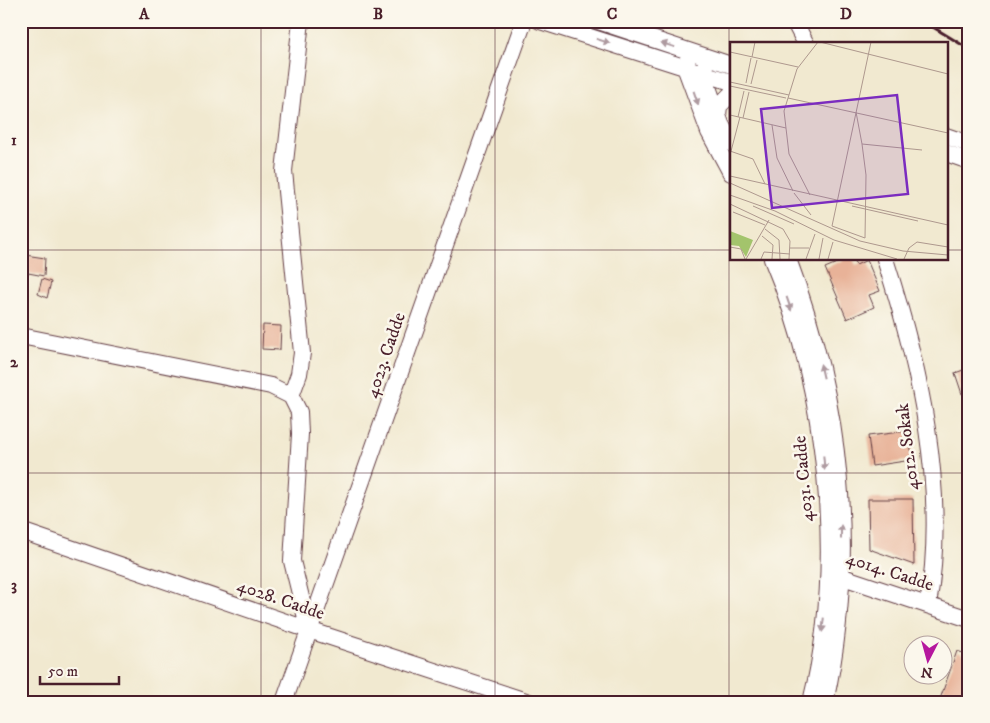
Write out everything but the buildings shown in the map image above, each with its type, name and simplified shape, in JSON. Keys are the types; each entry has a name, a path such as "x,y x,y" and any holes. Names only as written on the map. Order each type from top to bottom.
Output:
{"street":[{"path":"291,396 299,374 302,353 284,171 301,21"},
{"name":"4023. Cadde","path":"284,702 524,21"},
{"path":"540,21 688,60 708,57 730,65"},
{"path":"598,21 688,60 704,73 730,82"},
{"path":"794,21 805,42"},
{"path":"708,57 704,73 718,115 730,141"},
{"path":"688,60 709,132 730,170"},
{"path":"718,115 720,106 730,95"},
{"path":"948,137 969,144"},
{"path":"948,154 969,161"},
{"name":"4031. Cadde","path":"772,260 798,332 813,396 828,493 834,574 836,638 825,702"},
{"name":"4031. Cadde","path":"788,260 817,350 833,424 841,501 834,574 810,702"},
{"name":"4012. Sokak","path":"885,260 915,361 926,421 932,477 934,536 928,605"},
{"path":"21,336 271,386 291,396 299,412 300,434 292,562 309,630"},
{"name":"4028. Cadde","path":"21,531 309,630 529,702"},
{"name":"4014. Cadde","path":"834,574 969,619"}],"railway":[{"path":"923,21 969,49"},
{"path":"957,21 969,29"}]}
